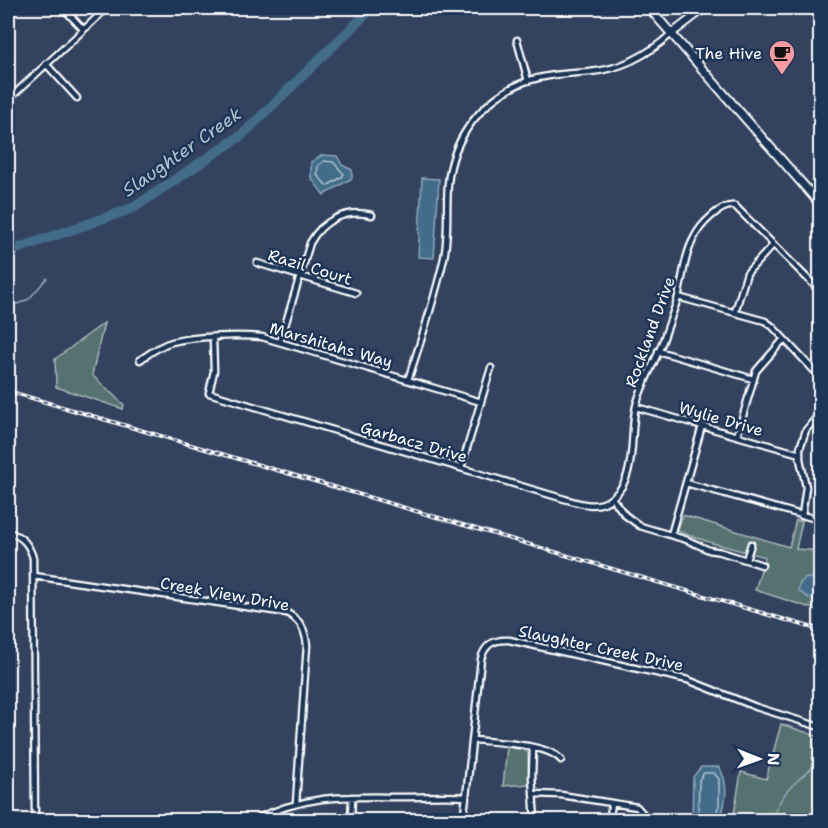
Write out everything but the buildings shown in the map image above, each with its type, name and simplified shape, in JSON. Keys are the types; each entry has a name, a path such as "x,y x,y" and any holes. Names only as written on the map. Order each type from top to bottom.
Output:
{"main road":[{"path":"649,8 820,204"}],"street":[{"path":"63,8 83,29"},
{"path":"8,99 107,8"},
{"path":"408,381 444,256 449,177 458,147 469,127 483,109 509,89 528,81 555,74 612,69 636,60 658,46 705,8"},
{"path":"517,40 528,81"},
{"path":"46,64 77,99"},
{"name":"Rockland Drive","path":"612,498 622,486 630,461 636,407 678,297 688,250 694,237 706,222 726,206 732,205 738,208 820,291"},
{"path":"280,342 310,243 326,223 335,217 352,213 372,215"},
{"path":"735,312 747,273 773,245"},
{"name":"Razil Court","path":"257,263 357,293"},
{"path":"678,297 765,321 820,377"},
{"name":"Marshitahs Way","path":"140,360 153,350 172,342 254,336 481,402"},
{"name":"Garbacz Drive","path":"213,338 214,371 208,393 583,504 597,505 612,498"},
{"path":"737,436 758,367 784,339"},
{"path":"658,351 753,379"},
{"path":"461,468 491,368"},
{"name":"Wylie Drive","path":"636,407 800,454"},
{"path":"802,516 806,487 800,454 806,430 820,413"},
{"path":"671,535 702,426"},
{"path":"686,483 820,519"},
{"path":"612,498 621,511 634,523 709,550 762,565"},
{"path":"8,532 16,534 30,547 33,558 35,820"},
{"path":"746,560 751,544"},
{"name":"Creek View Drive","path":"34,576 287,614 301,623 306,632 307,645 296,803"},
{"name":"Slaughter Creek Drive","path":"463,820 481,659 488,645 495,641 503,640 688,680 756,707 820,727"},
{"path":"473,740 552,752 561,760"},
{"path":"533,748 532,777 535,820"},
{"path":"533,794 561,795 636,807 645,816"},
{"path":"351,820 352,797"},
{"path":"254,820 296,803 327,798 466,797"},
{"path":"609,820 612,804"}],"green space":[{"path":"104,323 92,375 124,405 123,409 56,387 55,359"},
{"path":"683,515 789,547 796,520 802,522 796,549 820,551 820,611 755,590 765,557 677,531"},
{"path":"781,724 820,737 820,799 815,820 733,820 741,772 766,779"},
{"path":"507,747 525,750 528,753 529,784 503,786"}],"water":[{"path":"322,155 337,156 342,165 352,170 352,178 324,195 311,178 311,162"},
{"path":"422,178 439,179 434,258 418,257"},
{"path":"806,578 820,579 820,601 809,598 798,591 800,583"},
{"path":"701,767 719,767 722,773 726,793 719,820 692,820 693,777"}],"waterway":[{"name":"Slaughter Creek","path":"8,252 133,208 242,135 372,8"},
{"path":"8,308 29,299 47,278"},
{"path":"771,820 785,793 820,761"}],"railway":[{"path":"8,391 820,630"}],"place":[{"name":"The Hive","path":"782,76"}]}
